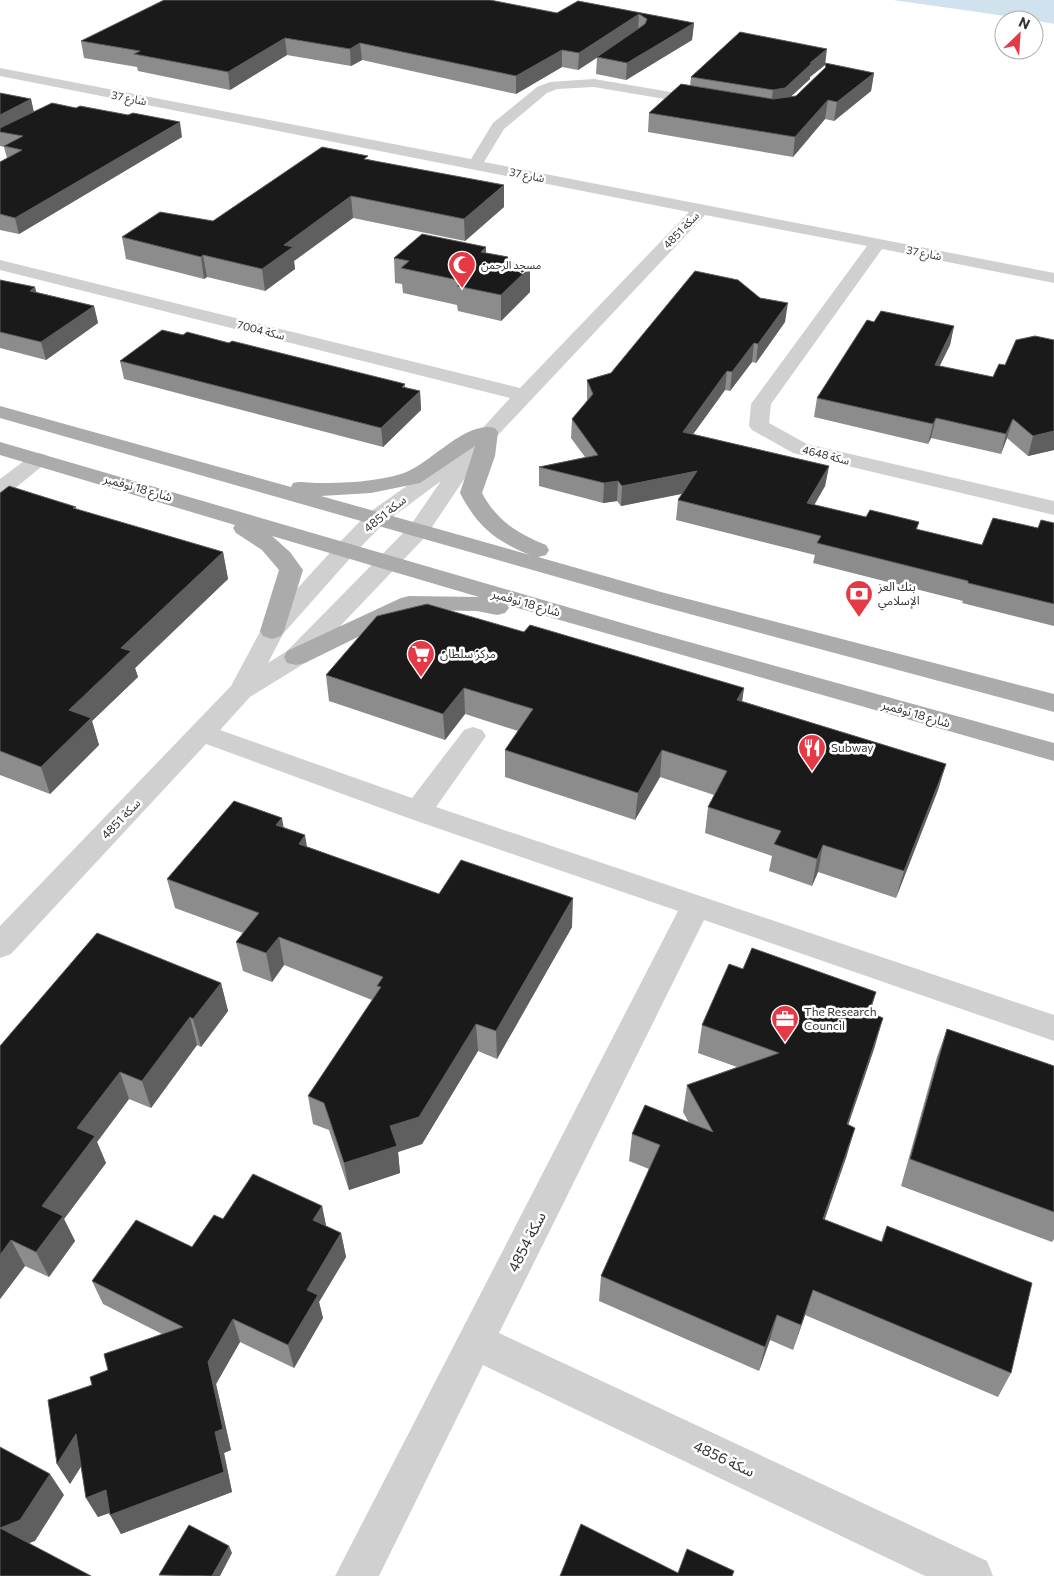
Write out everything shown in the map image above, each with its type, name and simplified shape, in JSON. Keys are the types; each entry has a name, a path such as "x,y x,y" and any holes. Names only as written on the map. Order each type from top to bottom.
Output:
{"main road":[{"path":"0,412 653,597 1054,704"},
{"path":"238,480 314,490 371,486 412,478 460,446 481,440 484,456 471,493 482,515 490,524 511,540 653,597"},
{"name":"شارع 18 نوفمبر","path":"0,448 644,638 1054,752"},
{"path":"149,492 246,529 265,540 283,557 291,570 272,631"},
{"path":"296,657 409,604 477,604 644,638"}],"street":[{"path":"573,82 590,71"},
{"name":"شارع 37","path":"0,72 1054,278"},
{"path":"474,165 498,126 542,90 555,85 573,82 594,83 724,105"},
{"path":"77,100 94,91"},
{"name":"سكة 4851","path":"241,691 296,657 418,531 481,440 701,210"},
{"name":"سكة 4648","path":"876,244 761,404 759,426 800,449 1054,508"},
{"name":"سكة 7004","path":"0,265 522,395"},
{"name":"سكة 4851","path":"0,946 241,691 272,631 345,550 375,519 481,440"},
{"path":"0,489 39,459"},
{"path":"202,734 418,811 1054,1028"},
{"path":"418,811 473,736"},
{"name":"سكة 4854","path":"356,1576 696,906"},
{"name":"سكة 4856","path":"476,1342 972,1576"}],"water":[{"path":"893,0 1054,0 1054,24 1044,22 1044,10 994,10 994,14"}],"building":[{"path":"164,0 490,0 557,13 578,1 694,23 627,63 597,57 645,24 647,19 639,14 579,53 562,50 516,76 360,43 350,49 285,38 228,72 134,54 140,51 81,41"},
{"path":"740,32 827,49 785,88 773,90 691,77"},
{"path":"825,63 874,73 837,102 828,100 795,137 649,113 681,84 773,99 796,96 826,67"},
{"path":"0,93 31,99 0,115"},
{"path":"52,103 128,115 133,113 180,122 15,218 0,214 0,162 22,150 4,146 23,136 0,132 0,128"},
{"path":"322,147 368,156 364,159 504,185 464,219 351,196 284,245 293,247 262,269 203,255 201,257 122,237 160,212 213,221"},
{"path":"422,234 486,247 481,252 508,257 504,261 530,267 501,295 457,286 462,281 401,268 409,261 394,258"},
{"path":"695,271 738,280 760,298 788,303 758,344 754,343 732,372 727,371 683,432 829,466 807,503 866,517 870,510 919,522 916,529 982,545 993,518 1038,528 1041,520 1054,523 1054,604 817,543 821,536 678,500 697,471 622,486 618,481 604,483 539,467 598,455 572,419 593,394 587,380 611,373"},
{"path":"0,280 35,287 30,291 94,306 41,342 0,332"},
{"path":"881,311 954,326 935,365 993,377 999,364 1005,365 1016,340 1035,336 1054,340 1054,431 1033,436 1013,419 1006,434 936,418 933,424 817,398 867,320 874,322"},
{"path":"162,330 183,335 187,332 229,343 232,341 405,384 402,387 420,391 381,428 120,361"},
{"path":"9,486 76,507 73,508 223,552 121,648 131,651 69,710 91,718 41,767 0,751 0,493"},
{"path":"427,604 524,632 530,625 744,688 737,700 946,764 904,871 823,845 817,859 774,844 781,831 708,807 727,771 662,750 638,793 505,750 533,709 464,688 443,714 326,675 377,616"},
{"path":"234,801 282,818 276,825 305,835 299,844 439,894 461,860 573,898 496,1031 476,1024 419,1117 390,1126 397,1146 344,1163 324,1103 308,1096 381,987 377,986 383,977 279,937 266,953 236,942 259,913 167,879"},
{"path":"97,933 221,983 193,1019 190,1017 142,1081 120,1072 77,1128 95,1136 42,1206 63,1216 36,1252 11,1240 0,1255 0,1046"},
{"path":"752,948 876,992 869,1012 883,1018 847,1124 855,1128 823,1219 882,1242 887,1226 1032,1283 1011,1373 813,1290 801,1325 777,1315 765,1347 601,1276 660,1145 632,1134 645,1105 713,1132 687,1085 779,1053 702,1025 729,964 743,969"},
{"path":"947,1029 1054,1066 1054,1212 910,1159"},
{"path":"253,1174 322,1206 313,1220 341,1233 307,1290 318,1295 288,1345 233,1319 208,1362 223,1429 215,1432 224,1472 110,1515 106,1490 86,1498 76,1434 57,1464 48,1400 92,1385 90,1377 108,1370 104,1354 183,1327 92,1281 136,1220 192,1247 214,1215 223,1219"},
{"path":"0,1447 50,1474 20,1520 0,1528"},
{"path":"581,1524 678,1573 687,1549 734,1571 732,1576 560,1576"},
{"path":"189,1525 229,1546 212,1576 159,1575"},
{"path":"0,1528 91,1576 0,1576"}],"place":[{"name":"مسجد الرحمن","path":"462,289"},
{"name":"بنك العز الإسلامي","path":"859,618"},
{"name":"مركز سلطان","path":"421,678"},
{"name":"Subway","path":"812,772"},
{"name":"The Research Council","path":"785,1043"}]}
